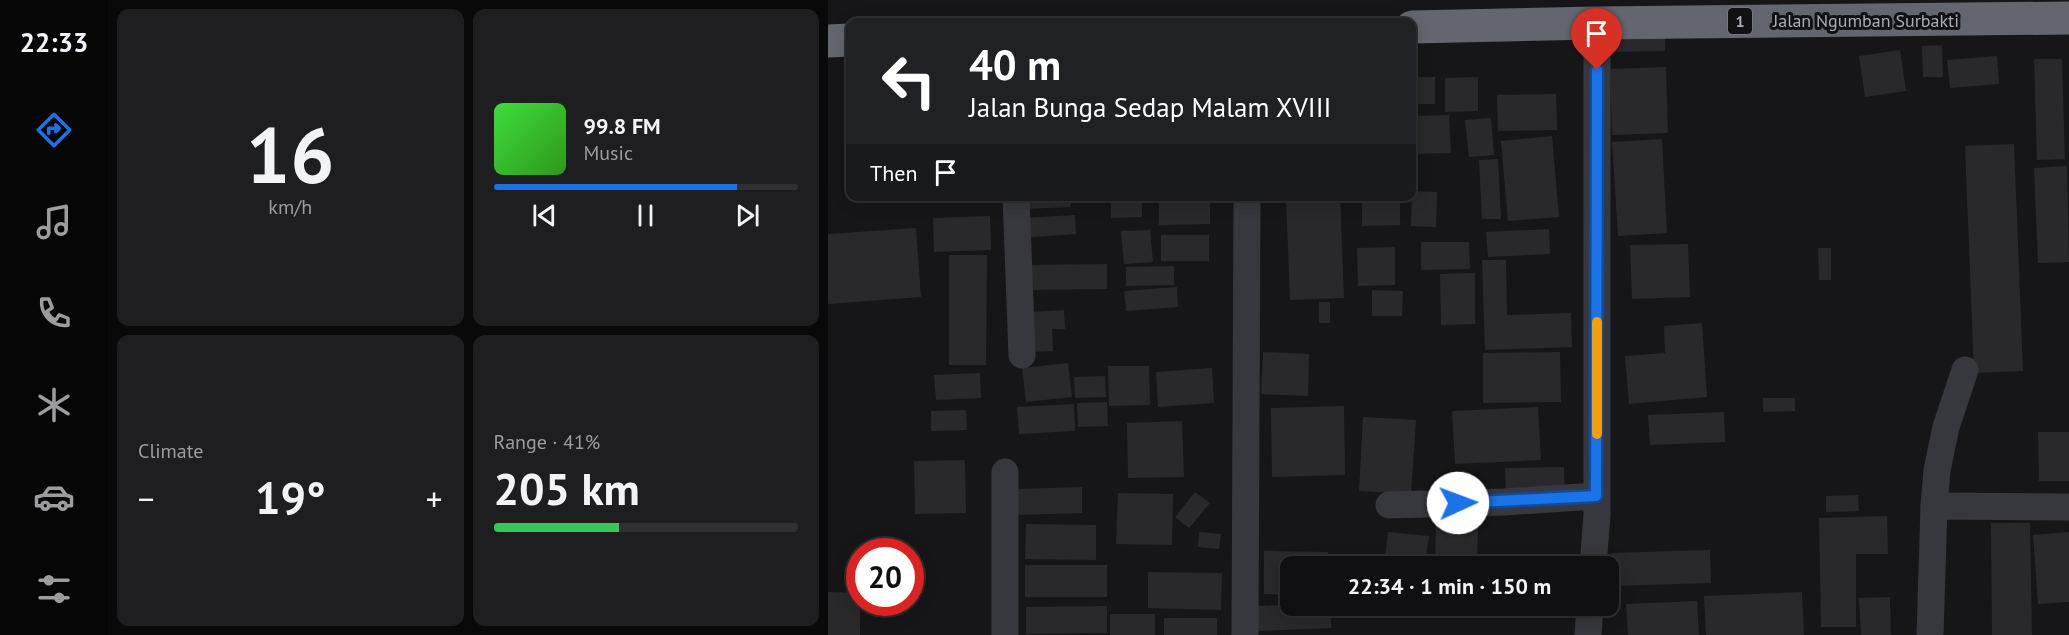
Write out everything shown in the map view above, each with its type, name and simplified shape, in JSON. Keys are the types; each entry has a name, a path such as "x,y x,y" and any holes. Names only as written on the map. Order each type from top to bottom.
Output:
{"highway":[{"name":"Jalan Ngumban Surbakti","path":"1416,27 1597,22 2069,18"},
{"path":"828,41 846,40"}],"street":[{"path":"1593,556 1596,496 1597,22"},
{"path":"1016,201 1022,355"},
{"path":"1245,635 1247,201"},
{"path":"1930,635 1937,470 1946,427 1965,370"},
{"path":"1005,472 1005,635"},
{"path":"1389,505 1504,502 1596,496"},
{"path":"1934,506 2069,507"},
{"path":"1588,635 1589,616"}],"building":[{"path":"1665,37 1665,51 1606,52 1606,38"},
{"path":"1942,45 1943,77 1923,77 1922,46"},
{"path":"1900,50 1906,91 1865,97 1859,56"},
{"path":"1997,56 1999,84 1950,88 1947,60"},
{"path":"2034,59 2062,59 2065,159 2037,160"},
{"path":"1666,67 1668,133 1612,135 1610,69"},
{"path":"1416,77 1435,77 1435,104 1416,104"},
{"path":"1478,77 1478,111 1445,112 1445,78"},
{"path":"1556,94 1557,130 1498,131 1497,95"},
{"path":"1449,115 1451,153 1416,154 1416,116"},
{"path":"1491,118 1494,155 1469,157 1465,120"},
{"path":"1552,136 1559,217 1508,221 1501,141"},
{"path":"1662,139 1667,233 1618,236 1612,142"},
{"path":"2014,144 2023,371 1974,373 1965,146"},
{"path":"1498,159 1501,219 1482,219 1479,160"},
{"path":"2067,166 2069,262 2038,263 2034,168"},
{"path":"1416,191 1437,192 1436,227 1411,226 1412,201 1416,201"},
{"path":"1025,201 1070,201 1071,207 1025,209"},
{"path":"1111,201 1142,201 1142,217 1111,218"},
{"path":"1159,201 1210,201 1210,224 1159,225"},
{"path":"1286,201 1340,201 1344,298 1290,300"},
{"path":"1362,201 1400,201 1400,225 1362,226"},
{"path":"1075,215 1076,234 1021,238 1020,218"},
{"path":"990,216 991,250 934,252 933,218"},
{"path":"916,228 921,297 828,304 828,234"},
{"path":"1549,229 1550,254 1488,257 1486,232"},
{"path":"1150,230 1153,262 1124,264 1121,231"},
{"path":"1161,235 1209,235 1209,261 1161,261"},
{"path":"1421,242 1469,242 1470,269 1421,270"},
{"path":"1688,244 1690,297 1632,299 1630,245"},
{"path":"1395,247 1395,285 1358,286 1357,248"},
{"path":"1818,248 1831,248 1831,280 1819,280"},
{"path":"949,255 987,255 986,365 949,365"},
{"path":"1482,260 1506,260 1507,315 1571,313 1572,347 1485,350"},
{"path":"1107,264 1107,289 1026,290 1026,265"},
{"path":"1174,266 1174,285 1126,286 1126,267"},
{"path":"1475,273 1475,324 1441,325 1440,274"},
{"path":"1177,287 1178,307 1126,311 1124,291"},
{"path":"1372,290 1403,291 1402,316 1372,316"},
{"path":"1319,302 1330,302 1330,323 1319,323"},
{"path":"1064,310 1065,329 1052,329 1053,351 1032,352 1031,312"},
{"path":"1702,323 1707,397 1629,404 1625,356 1665,353 1664,326"},
{"path":"1263,352 1309,354 1308,396 1261,394"},
{"path":"1560,352 1561,402 1483,403 1483,353"},
{"path":"1068,363 1072,397 1026,402 1022,368"},
{"path":"1108,366 1149,366 1150,405 1109,406"},
{"path":"1212,368 1214,403 1158,407 1156,372"},
{"path":"980,373 981,398 936,400 934,375"},
{"path":"1105,376 1106,397 1075,398 1074,377"},
{"path":"1763,398 1795,398 1795,411 1763,412"},
{"path":"1107,402 1108,426 1078,427 1077,403"},
{"path":"1074,404 1075,431 1019,434 1017,407"},
{"path":"1344,406 1345,475 1272,477 1271,408"},
{"path":"1538,407 1541,460 1455,464 1452,411"},
{"path":"966,410 967,430 931,431 931,411"},
{"path":"1724,412 1725,442 1650,445 1648,415"},
{"path":"1363,417 1416,420 1411,494 1359,491"},
{"path":"1182,421 1184,477 1128,478 1127,423"},
{"path":"2038,432 2069,432 2069,481 2039,481"},
{"path":"965,460 966,513 915,514 914,461"},
{"path":"1564,467 1565,495 1506,497 1505,468"},
{"path":"1082,487 1082,513 1015,515 1014,489"},
{"path":"1195,492 1210,503 1189,528 1175,517"},
{"path":"1118,493 1173,494 1172,545 1116,544"},
{"path":"1858,495 1859,511 1826,512 1826,496"},
{"path":"1887,516 1888,554 1856,554 1856,627 1821,627 1819,518"},
{"path":"1991,523 2030,523 2032,635 1992,635"},
{"path":"1026,524 1096,525 1096,560 1025,559"},
{"path":"1436,524 1478,525 1477,556 1435,556"},
{"path":"1199,532 1221,534 1219,549 1198,547"},
{"path":"1388,532 1429,536 1426,556 1385,556"},
{"path":"2069,532 2069,602 2038,604 2033,535"},
{"path":"1710,550 1711,583 1619,586 1619,556 1611,556 1611,553"},
{"path":"1264,551 1328,552 1328,556 1280,556 1280,595 1264,594"},
{"path":"1025,565 1107,565 1107,597 1025,597"},
{"path":"1148,572 1222,573 1221,610 1148,608"},
{"path":"828,592 846,593 846,616 860,616 860,635 828,635"},
{"path":"1802,592 1804,635 1706,635 1704,596"},
{"path":"1890,597 1891,635 1861,635 1859,598"},
{"path":"1697,601 1699,635 1628,635 1626,604"},
{"path":"1280,605 1280,616 1331,616 1331,628 1257,631 1256,606"},
{"path":"1107,606 1107,633 1026,634 1026,607"},
{"path":"1110,614 1155,614 1155,635 1110,635"},
{"path":"1164,618 1217,618 1217,635 1164,635"}],"slow traffic":[{"path":"1597,322 1597,434"}],"route":[{"path":"1458,503 1596,496 1597,70"}]}
